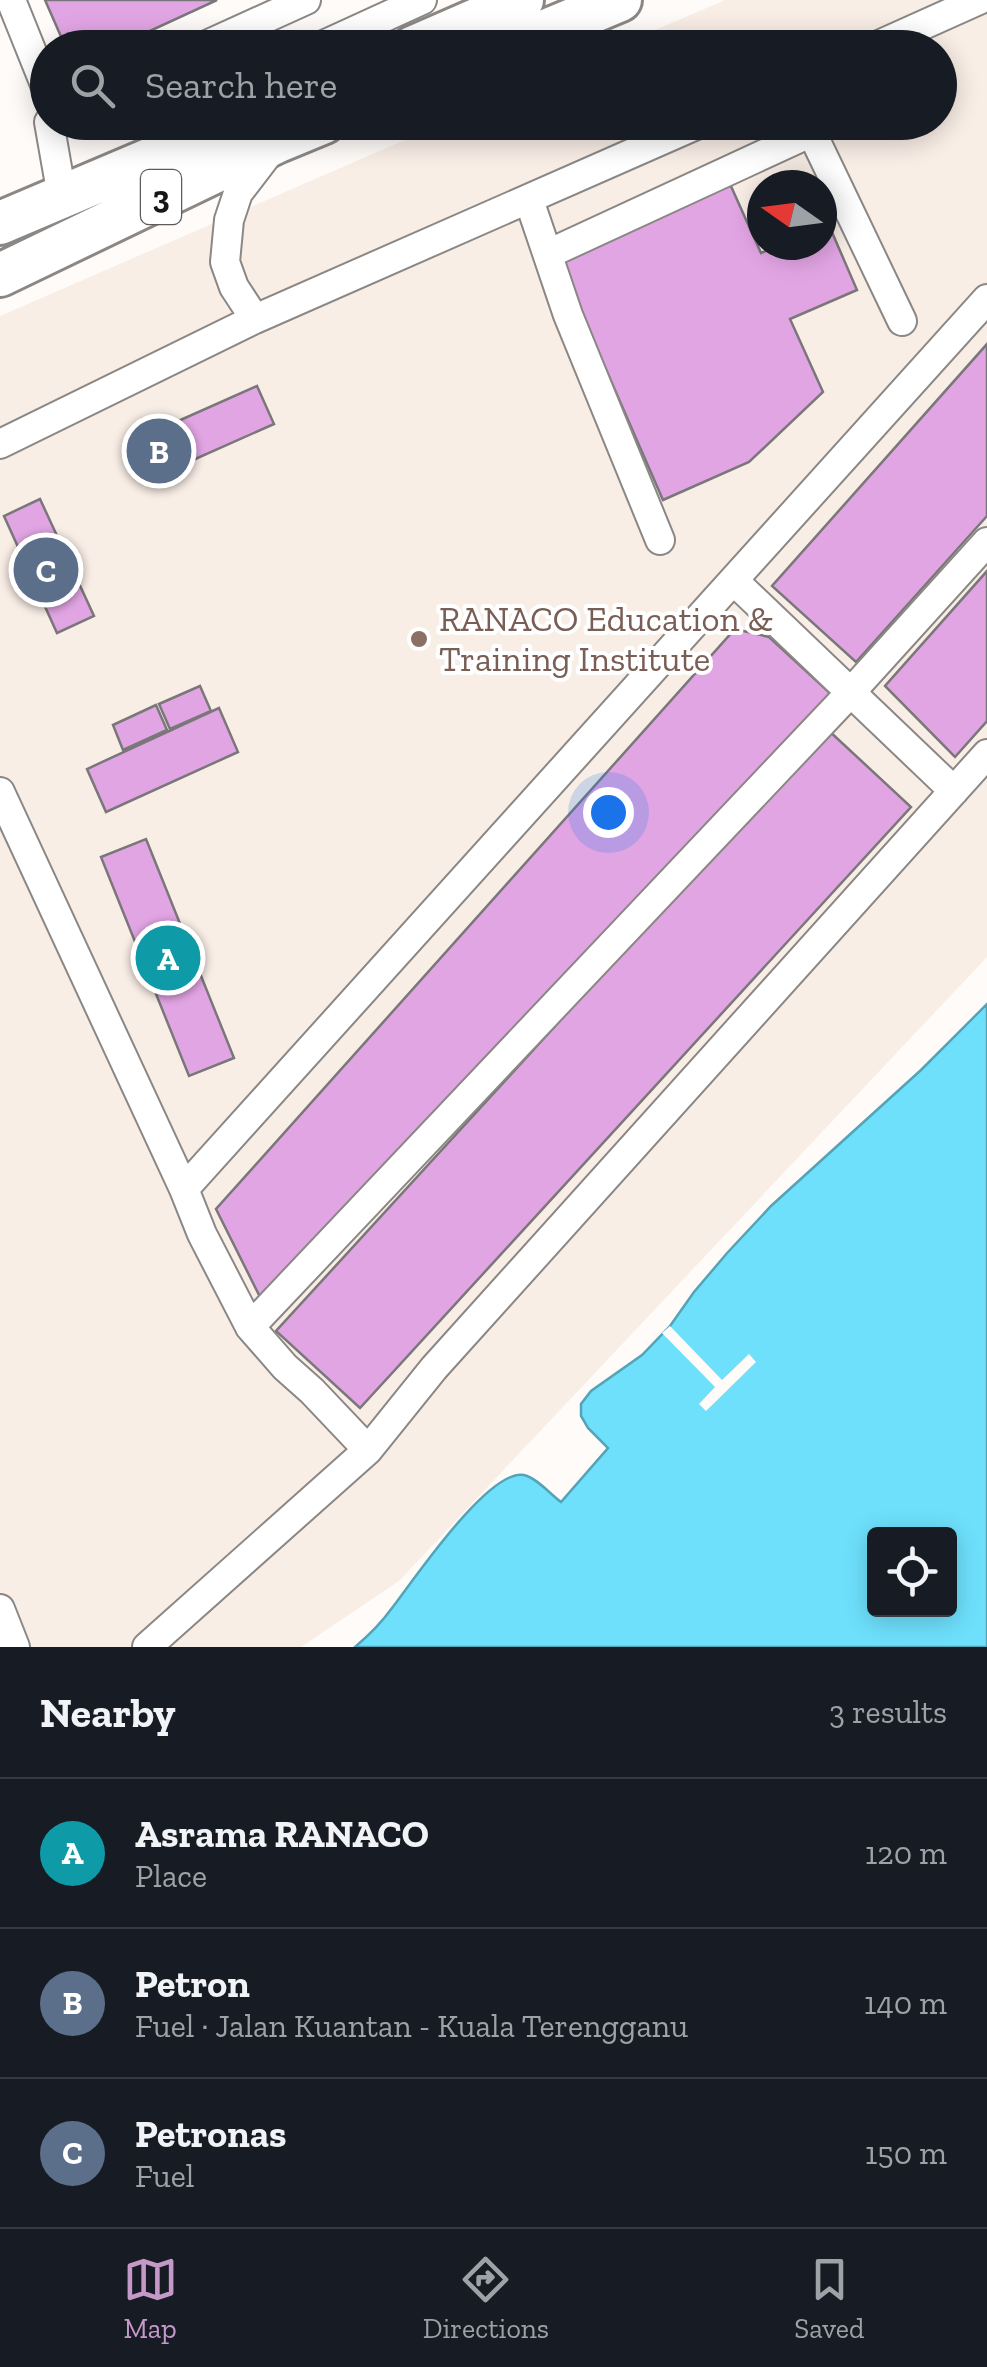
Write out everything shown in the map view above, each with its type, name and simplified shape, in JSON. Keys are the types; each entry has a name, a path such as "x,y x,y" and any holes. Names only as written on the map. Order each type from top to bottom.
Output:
{"highway":[{"path":"453,30 522,0"},
{"path":"549,30 620,0"},
{"name":"3","path":"0,222 196,140"},
{"name":"3","path":"0,275 278,141"}],"street":[{"path":"11,0 30,47"},
{"path":"240,30 306,0"},
{"path":"356,30 422,0"},
{"path":"912,30 979,0"},
{"path":"52,140 62,196"},
{"path":"134,167 174,140"},
{"path":"0,444 255,319 664,140"},
{"path":"548,254 783,140"},
{"path":"816,140 902,320"},
{"path":"255,319 234,286 226,262 229,220 238,193 278,141"},
{"path":"529,200 568,315 660,540"},
{"path":"184,1189 987,299"},
{"path":"250,1327 987,542"},
{"path":"734,581 954,791"},
{"path":"146,1647 368,1450 434,1368 987,754"},
{"path":"0,792 202,1234 250,1327 368,1450"},
{"path":"0,1609 15,1647"}],"shaded area":[{"path":"725,0 987,0 987,957 399,1581 301,1647 0,1647 0,316 405,140 957,140 957,30 655,30"}],"water":[{"path":"987,1004 987,1647 355,1647 384,1618 472,1507 492,1489 509,1478 524,1475 561,1502 608,1448 588,1428 581,1416 581,1404 591,1391 642,1355 670,1326 694,1292 771,1206 921,1070"}],"pier":[{"path":"670,1326 722,1380 749,1354 756,1362 706,1411 699,1404 715,1387 662,1333"}],"building":[{"path":"45,0 217,0 152,30 58,30"},
{"path":"730,184 747,222 747,260 837,260 837,244 857,290 790,319 823,392 749,462 663,500 559,262"},
{"path":"987,344 987,516 856,662 772,586"},
{"path":"257,386 274,424 184,464 167,426"},
{"path":"40,499 94,616 57,633 4,516"},
{"path":"987,571 987,721 955,757 885,686"},
{"path":"735,629 769,637 831,694 265,1307 216,1209"},
{"path":"200,686 211,711 170,729 159,704"},
{"path":"156,705 167,730 123,750 113,725"},
{"path":"219,708 238,752 106,812 87,769"},
{"path":"827,729 911,807 360,1408 276,1331"},
{"path":"146,839 234,1058 189,1076 101,857"}],"place":[{"name":"Petron","path":"159,451"},
{"name":"Petronas","path":"46,570"},
{"name":"RANACO Education & Training Institute","path":"419,639"},
{"name":"Asrama RANACO","path":"168,958"}]}
